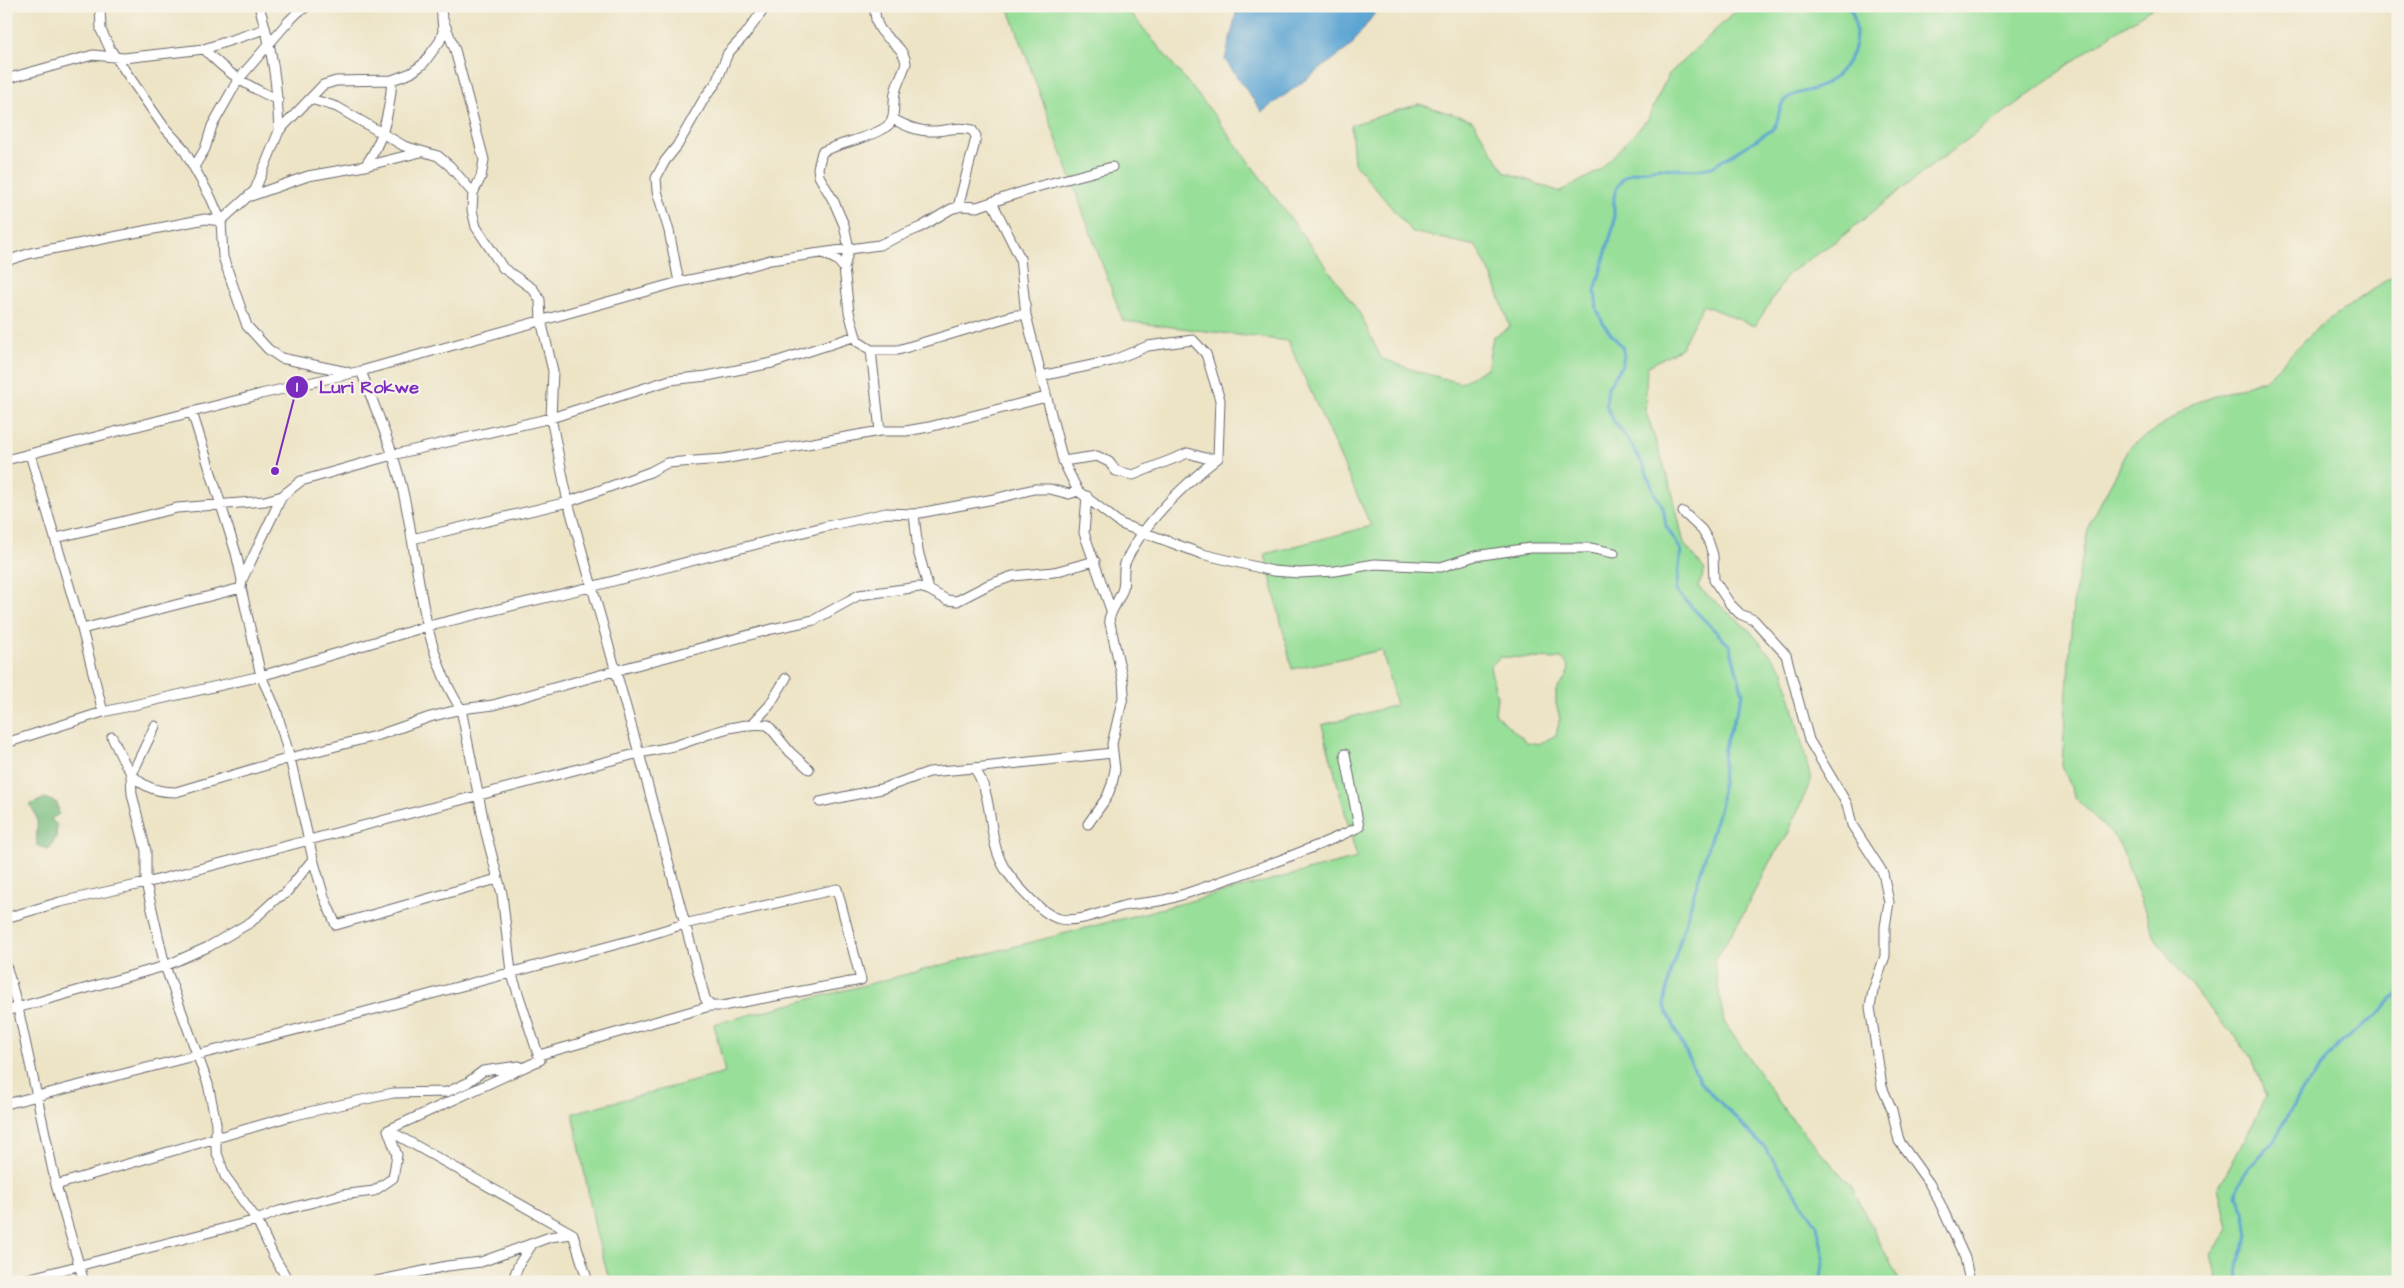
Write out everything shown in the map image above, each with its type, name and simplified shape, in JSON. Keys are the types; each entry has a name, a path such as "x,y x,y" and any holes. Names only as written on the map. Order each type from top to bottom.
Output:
{"street":[{"path":"100,6 104,38 164,127 183,148 221,221 223,257 247,326 268,349 281,358 349,373"},
{"path":"260,6 265,29 271,44 278,100 279,131"},
{"path":"194,167 205,149 212,126 238,80 298,12 308,6"},
{"path":"6,260 31,253 206,220 221,221 254,190 279,131 323,85 336,81 392,80 411,73 433,54 443,31 441,6"},
{"path":"679,282 666,218 657,190 656,178 665,161 677,146 697,109 716,83 728,53 759,18 766,6"},
{"path":"875,6 874,14 879,30 902,52 906,63 895,91 893,119 881,131 838,144 822,152 819,176 834,202 844,225 849,249 844,268 849,312 860,345 871,350 898,350 1015,315 1026,315"},
{"path":"442,17 455,50 484,160 481,177 472,193 472,210 476,227 503,268 533,288 540,300 541,320 553,371 551,418 568,502 590,587 639,753 684,924 705,998 710,1006"},
{"path":"6,79 93,55 117,57 204,49 265,29"},
{"path":"204,49 225,71 238,80 278,100"},
{"path":"365,166 375,153 382,135 392,80"},
{"path":"311,99 337,107 382,135 423,152 438,156 446,162 472,193"},
{"path":"893,119 907,126 929,132 956,127 972,130 976,136 975,142 958,207"},
{"path":"246,198 308,176 365,166 423,152"},
{"path":"6,460 361,371 679,282 728,272 770,260 880,245 958,207 977,208 1040,186 1112,167"},
{"path":"992,202 1020,258 1026,315 1063,461 1078,491 1087,496 1121,524 1142,534 1202,554 1255,568 1299,573 1335,571 1375,564 1441,567 1475,556 1530,548 1590,548 1614,553"},
{"path":"823,253 837,260 844,268"},
{"path":"56,538 177,508 253,502 282,496 301,481 392,455 551,418 670,380 707,376 772,363 856,336"},
{"path":"1041,376 1111,361 1148,346 1189,340 1197,342 1206,354 1220,400 1218,458 1190,481 1142,534 1125,563 1122,589 1111,610 1109,619 1124,693 1114,730 1112,753 1116,770 1107,797 1088,824"},
{"path":"871,350 880,431"},
{"path":"361,371 392,455 405,498 428,626 436,658 451,694 461,709 497,879 502,894 511,972 540,1057"},
{"path":"412,539 568,502 650,472 667,463 723,459 880,431 906,431 1046,397"},
{"path":"192,412 236,553 261,676 276,709 290,758 313,859 324,897 336,925 497,879"},
{"path":"1063,461 1097,456 1109,462 1116,471 1133,474 1188,453 1205,458 1218,458"},
{"path":"30,454 82,629 103,712"},
{"path":"6,743 103,712 261,676 428,626 590,587 823,527 886,513 914,514 994,499 1034,489 1050,489 1069,494 1078,491"},
{"path":"82,629 241,584 282,496"},
{"path":"1087,496 1084,533 1111,610"},
{"path":"1683,512 1702,530 1708,540 1713,555 1714,580 1730,604 1740,614 1754,620 1786,655 1809,740 1847,804 1852,824 1883,873 1889,902 1885,927 1885,956 1873,990 1870,1007 1882,1087 1892,1110 1899,1141 1938,1199 1965,1258 1970,1282"},
{"path":"914,514 918,551 929,590"},
{"path":"131,776 148,787 164,792 176,792 290,758 379,735 430,717 461,709 493,706 614,671 772,629 814,620 859,595 919,587 947,600 957,600 988,585 1013,576 1054,572 1095,562"},
{"path":"752,724 769,706 786,678"},
{"path":"6,918 60,902 146,883 479,797 639,753 673,746 717,730 752,724 768,725 790,752 809,769"},
{"path":"131,776 156,726"},
{"path":"112,737 131,776 132,794 146,851 146,883 165,966 208,1084 216,1137 216,1150 225,1176 257,1220 272,1256 289,1282"},
{"path":"820,802 880,789 929,772 1112,753"},
{"path":"974,768 982,781 996,850 1006,870 1025,893 1042,908 1059,919 1071,919 1125,906 1164,900 1186,893 1283,860 1358,827 1345,754"},
{"path":"6,1011 165,966 208,947 251,922 293,886 313,859"},
{"path":"6,1104 636,939 684,924 837,889 861,980 744,1003 710,1006 502,1070 483,1071 467,1083 447,1092 393,1093 291,1116 56,1185"},
{"path":"6,965 18,1008 56,1185 84,1282"},
{"path":"388,1130 540,1057"},
{"path":"15,1282 257,1220 278,1211 341,1195 374,1191 394,1178 397,1155 388,1130"},
{"path":"388,1130 573,1234 588,1282"},
{"path":"372,1282 446,1266 482,1262 531,1246 550,1237 573,1234"},
{"path":"512,1282 519,1264 531,1246"}],"green space":[{"path":"1012,6 1125,6 1212,112 1331,273 1360,314 1381,358 1416,371 1461,383 1487,368 1493,337 1510,327 1492,276 1476,246 1412,232 1354,163 1351,125 1419,104 1472,120 1505,172 1560,192 1599,171 1648,119 1668,75 1741,6 2155,6 2090,49 1926,170 1840,238 1789,273 1755,326 1703,305 1681,348 1647,367 1645,409 1671,487 1684,544 1705,570 1698,587 1749,630 1784,671 1811,780 1787,836 1770,861 1742,916 1714,962 1724,1022 1786,1112 1851,1186 1900,1282 610,1282 596,1233 573,1113 725,1073 714,1024 1357,858 1322,725 1396,705 1382,650 1292,669 1265,554 1371,526 1288,341 1123,321 1010,12","holes":["1500,657 1563,659 1569,667 1567,677 1556,690 1556,704 1560,718 1556,735 1539,744 1527,742 1495,714 1497,697 1490,667"]},
{"path":"2398,272 2398,1282 2218,1282 2211,1256 2228,1228 2219,1187 2266,1097 2251,1055 2202,1000 2156,940 2119,842 2075,797 2062,765 2073,604 2089,525 2130,447 2195,403 2266,379 2318,327"},
{"path":"45,798 57,803 59,814 51,819 57,825 56,837 49,850 37,845 37,820 30,805"}],"water":[{"path":"1238,6 1380,6 1350,47 1262,112 1225,60"}],"waterway":[{"path":"1820,1282 1824,1258 1817,1225 1765,1148 1700,1082 1664,1005 1671,971 1721,803 1724,747 1743,694 1730,646 1676,591 1681,550 1666,526 1663,507 1654,492 1644,466 1613,420 1606,405 1608,387 1622,365 1624,356 1622,347 1604,325 1597,309 1595,291 1614,224 1614,197 1617,187 1623,178 1631,173 1658,168 1696,170 1712,167 1772,130 1777,123 1781,106 1786,99 1822,85 1837,74 1849,60 1853,52 1856,30 1853,15 1847,6"},
{"path":"2238,1282 2237,1264 2249,1235 2244,1214 2236,1194 2245,1172 2273,1142 2299,1095 2343,1040 2379,1014 2398,993"}],"place":[{"name":"Luri Rokwe","path":"275,471"}]}
